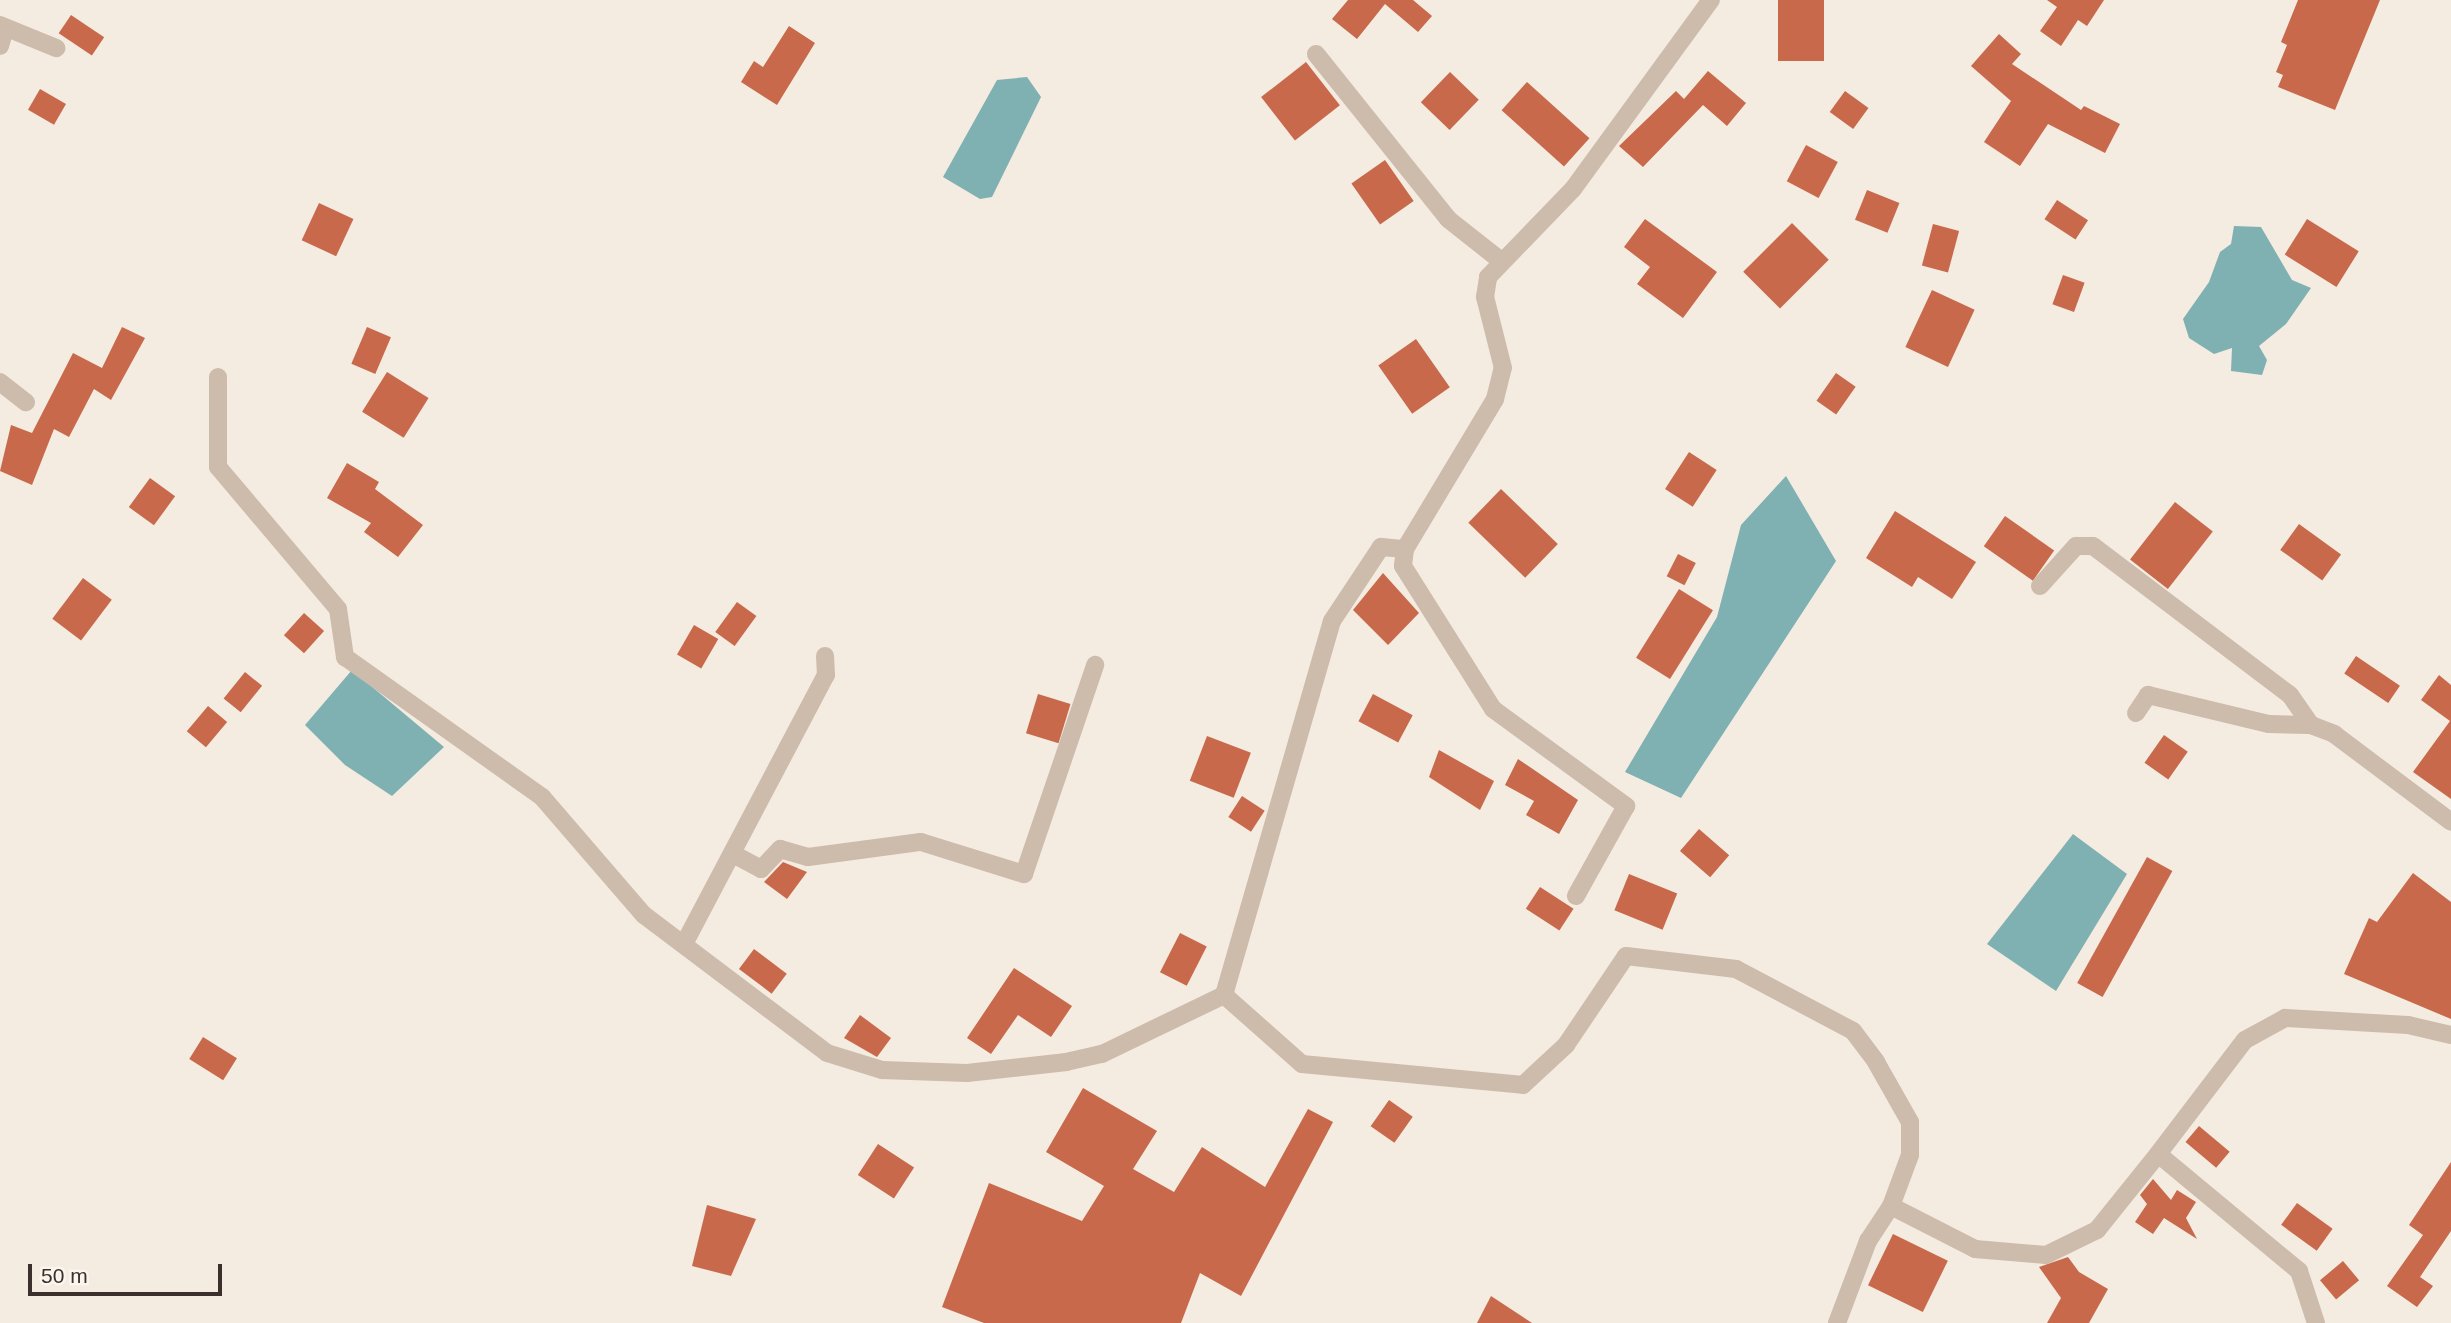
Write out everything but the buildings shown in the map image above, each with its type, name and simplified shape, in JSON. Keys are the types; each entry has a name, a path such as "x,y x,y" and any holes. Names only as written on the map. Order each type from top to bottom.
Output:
{"street":[{"path":"1576,895 1626,806 1493,709 1403,566 1405,549 1495,399 1503,368 1485,297 1500,260 1573,188 1711,0"},
{"path":"0,46 3,27 56,48"},
{"path":"1316,54 1448,219 1500,260"},
{"path":"218,377 218,467 338,609 345,657 542,797 644,915 827,1052 882,1070 967,1073 1066,1062 1102,1054 1224,995 1332,621 1381,547 1405,549"},
{"path":"0,382 26,402"},
{"path":"2040,586 2076,546 2093,546 2290,695 2311,725"},
{"path":"684,944 826,674 825,656"},
{"path":"733,854 761,869 780,849 808,857 922,842 1024,874 1095,665"},
{"path":"2136,713 2148,695 2269,724 2311,725 2334,734 2451,822"},
{"path":"1224,995 1302,1065 1523,1085 1566,1045 1626,956 1736,969 1853,1031 1876,1062 1910,1122 1910,1155 1891,1206 1868,1241 1837,1323"},
{"path":"1891,1206 1975,1249 2046,1255 2097,1230 2245,1040 2285,1018 2408,1026 2451,1035"},
{"path":"2158,1154 2299,1271 2316,1323"}],"water":[{"path":"1027,77 1041,97 992,197 980,199 943,177 997,80"},
{"path":"2234,226 2261,227 2292,280 2311,288 2286,324 2259,346 2267,360 2262,375 2231,371 2232,348 2214,354 2189,338 2183,319 2209,282 2220,252 2231,244"},
{"path":"1786,476 1836,561 1681,798 1625,772 1717,617 1741,525"},
{"path":"352,670 444,747 392,796 345,765 305,725"},
{"path":"2073,834 2127,874 2056,991 1987,944"}]}
